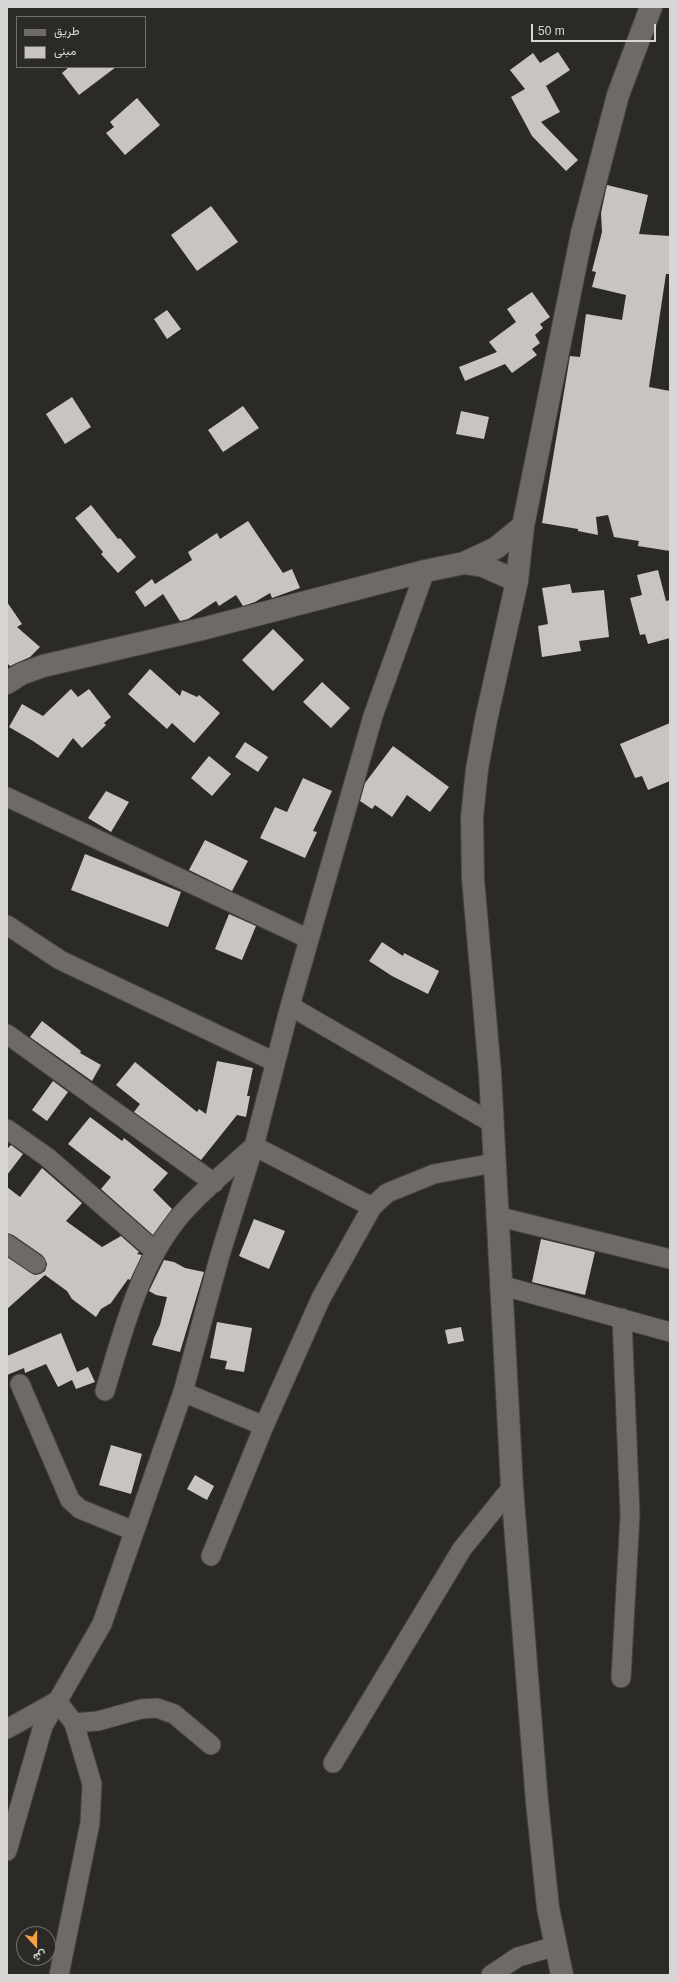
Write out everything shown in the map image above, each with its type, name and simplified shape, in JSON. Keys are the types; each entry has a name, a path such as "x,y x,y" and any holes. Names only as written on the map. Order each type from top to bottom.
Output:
{"street":[{"path":"562,1975 548,1908 536,1802 512,1488 496,1216 490,1073 473,879 472,817 477,769 484,727 517,581 523,526 582,233 618,95 651,7"},
{"path":"7,683 21,674 43,666 202,629 425,571 464,563 496,548 523,526"},
{"path":"464,563 483,566 517,581"},
{"path":"7,1851 43,1726 102,1624 183,1392 220,1255 254,1146 290,1006 374,716 425,571"},
{"path":"7,797 309,939"},
{"path":"7,925 60,960 276,1062"},
{"path":"290,1006 492,1123"},
{"path":"7,1034 214,1183"},
{"path":"7,1129 47,1157 155,1251"},
{"path":"106,1391 130,1310 155,1251 188,1206 254,1146"},
{"path":"254,1146 372,1207"},
{"path":"211,1556 264,1426 321,1298 372,1207 388,1193 434,1174 494,1163"},
{"path":"496,1216 670,1259"},
{"path":"7,1244 36,1264"},
{"path":"500,1285 670,1332"},
{"path":"621,1678 630,1515 622,1318"},
{"path":"20,1384 70,1500 80,1509 134,1531"},
{"path":"183,1392 264,1426"},
{"path":"333,1763 462,1549 512,1488"},
{"path":"57,1701 74,1723 92,1784 90,1823 59,1975"},
{"path":"7,1729 57,1701"},
{"path":"74,1723 98,1721 141,1709 157,1708 174,1714 211,1745"},
{"path":"492,1975 518,1957 556,1946"}],"building":[{"path":"558,52 570,70 546,86 560,112 541,122 578,160 566,171 532,136 511,97 525,89 510,70 533,53 540,63"},
{"path":"68,68 115,68 79,95 62,73"},
{"path":"137,98 160,125 125,155 106,133 114,127 110,122"},
{"path":"607,185 648,195 639,234 670,236 670,274 666,274 649,387 670,391 670,551 638,546 639,541 614,537 608,515 596,517 598,535 578,531 578,529 542,523 570,356 580,357 586,314 622,320 626,295 592,287 596,272 592,271 602,232 601,213"},
{"path":"211,206 238,242 197,271 171,235"},
{"path":"532,292 550,317 540,324 543,328 535,335 540,343 532,349 537,355 512,373 505,364 465,381 459,367 497,352 489,342 516,322 507,309"},
{"path":"167,310 181,329 167,339 154,319"},
{"path":"72,397 91,427 65,444 46,414"},
{"path":"243,406 259,428 223,452 208,430"},
{"path":"461,411 489,417 484,439 456,434"},
{"path":"91,505 118,539 120,538 136,557 118,573 101,554 103,552 75,518"},
{"path":"248,521 283,573 292,569 300,588 272,598 270,593 255,602 243,606 236,595 219,606 216,601 188,619 180,621 163,594 145,607 135,592 152,579 155,584 192,560 188,552 217,533 220,539"},
{"path":"658,570 666,601 670,600 670,638 648,644 645,634 640,635 630,598 642,595 637,575"},
{"path":"570,584 572,593 604,590 609,637 579,641 581,651 542,657 538,626 548,624 542,588"},
{"path":"7,602 22,624 17,627 40,647 30,657 10,666 7,663"},
{"path":"273,629 304,660 273,691 242,660"},
{"path":"150,669 180,696 182,690 197,697 199,695 220,713 194,743 172,723 167,729 128,694"},
{"path":"322,682 350,708 331,728 303,702"},
{"path":"71,689 78,697 89,689 111,717 104,723 106,725 82,748 73,738 58,758 9,727 22,704 43,716"},
{"path":"670,723 670,781 648,790 642,776 635,778 620,744"},
{"path":"245,742 268,757 258,772 235,757"},
{"path":"393,746 449,787 430,812 407,795 392,817 375,805 372,809 360,801 365,783"},
{"path":"209,756 231,774 212,796 191,778"},
{"path":"303,778 332,791 313,831 317,832 305,858 260,838 275,807 287,812"},
{"path":"106,791 129,802 111,832 88,818"},
{"path":"205,840 248,861 232,891 189,870"},
{"path":"85,854 181,892 168,927 71,890"},
{"path":"229,914 256,926 242,960 215,949"},
{"path":"382,942 403,956 404,953 439,971 428,994 392,976 369,961"},
{"path":"42,1021 81,1051 80,1053 101,1065 92,1081 30,1037"},
{"path":"217,1061 253,1068 247,1096 250,1096 246,1117 237,1115 201,1160 134,1112 140,1104 116,1085 135,1062 197,1112 199,1109 206,1114"},
{"path":"53,1081 68,1092 47,1121 32,1110"},
{"path":"90,1117 122,1141 124,1138 168,1173 153,1190 172,1209 153,1235 101,1189 111,1177 68,1144"},
{"path":"11,1145 23,1154 7,1175 7,1149"},
{"path":"42,1168 82,1203 66,1221 102,1247 121,1236 139,1252 137,1254 142,1255 130,1280 128,1279 111,1303 101,1309 96,1317 72,1299 67,1291 45,1275 7,1309 7,1257 35,1275 45,1271 47,1264 42,1255 13,1235 7,1233 7,1187 20,1197"},
{"path":"254,1219 285,1231 269,1269 239,1256"},
{"path":"541,1239 595,1252 585,1295 532,1282"},
{"path":"164,1260 174,1262 185,1268 204,1272 180,1352 152,1345 160,1325 167,1297 156,1295 149,1291"},
{"path":"217,1322 252,1328 244,1372 225,1369 227,1361 210,1358"},
{"path":"461,1327 464,1341 448,1344 445,1330"},
{"path":"61,1333 77,1372 88,1367 95,1382 76,1389 72,1380 58,1387 46,1364 25,1373 24,1368 7,1375 7,1356"},
{"path":"111,1445 142,1454 131,1494 99,1485"},
{"path":"195,1475 214,1486 207,1500 187,1489"}]}
